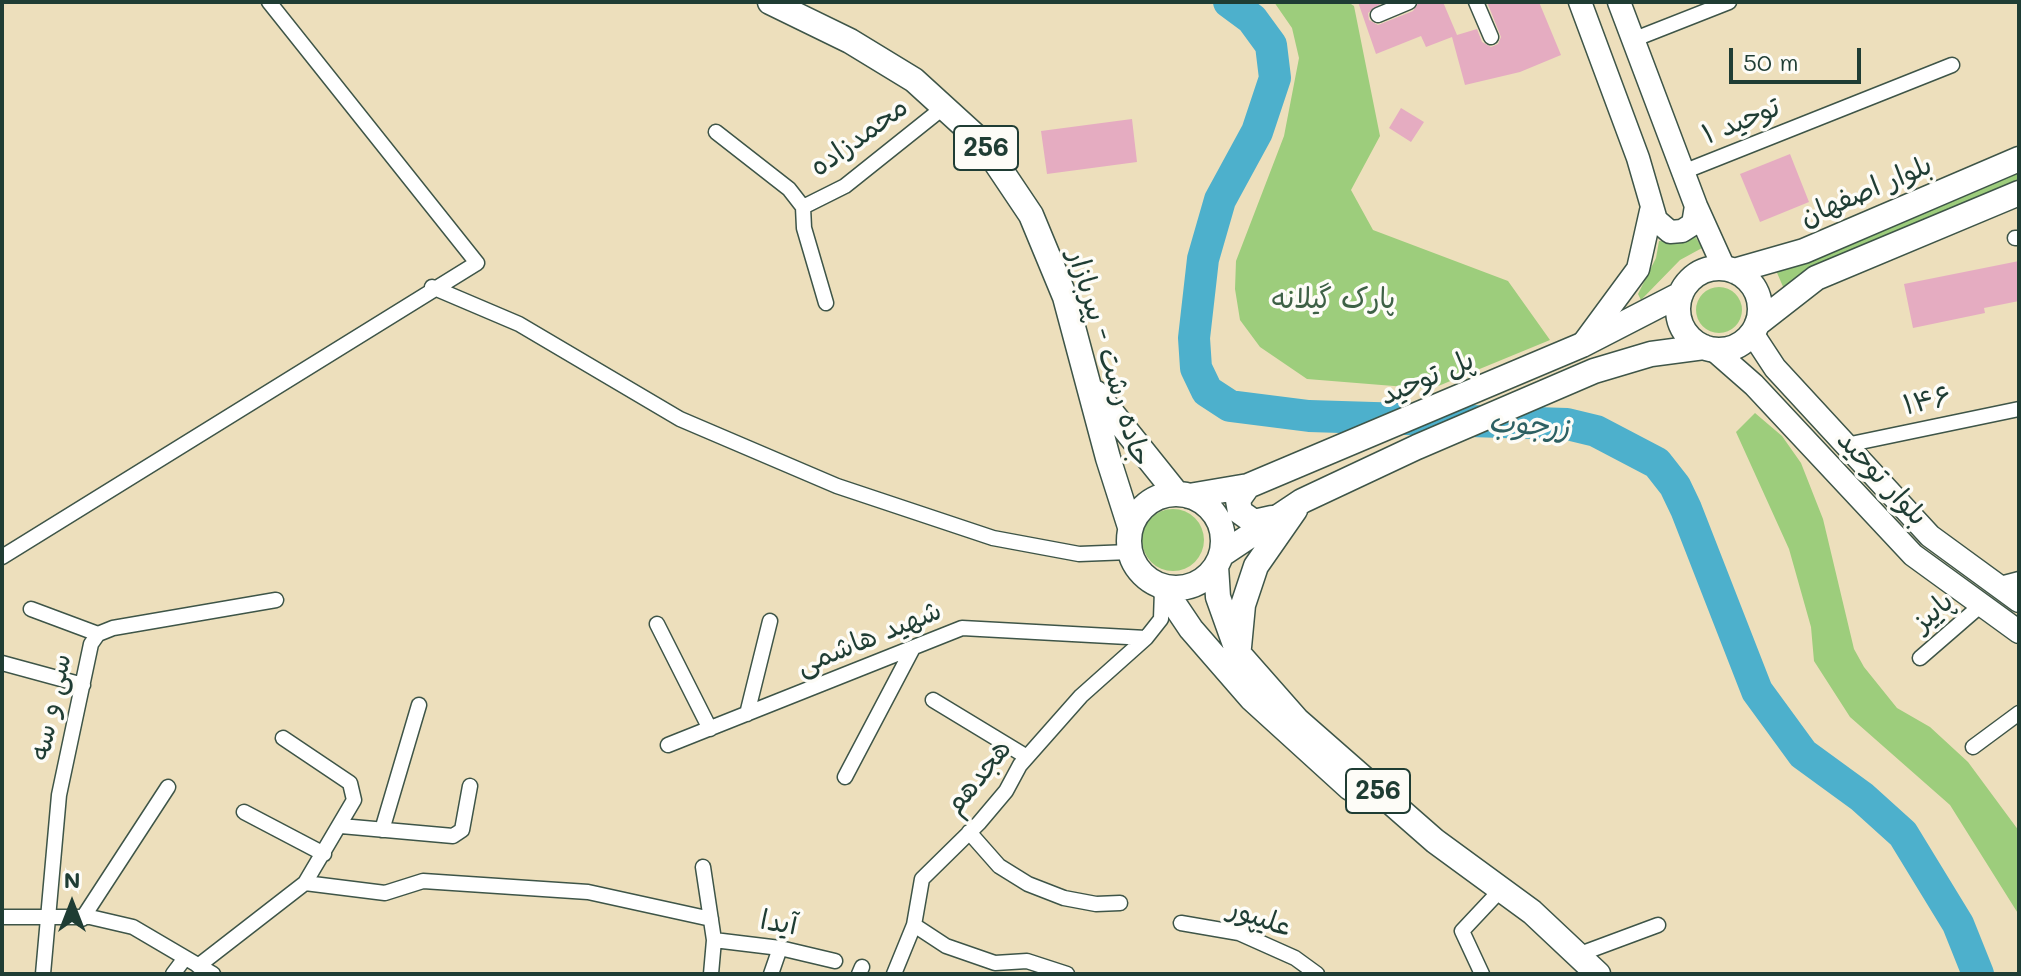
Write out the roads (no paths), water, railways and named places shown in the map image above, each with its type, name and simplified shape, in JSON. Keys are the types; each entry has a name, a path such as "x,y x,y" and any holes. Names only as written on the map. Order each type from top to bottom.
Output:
{"main road":[{"name":"جاده رشت - پیربازار","path":"770,2 850,41 902,72 982,142 1031,215 1065,297 1130,539"},
{"path":"1580,2 1638,158 1653,215 1638,269 1582,345"},
{"path":"1619,2 1696,206 1729,270"},
{"name":"بلوار اصفهان","path":"1729,270 1804,251 2019,159"},
{"path":"1162,586 1174,588 1198,583 1218,560 1272,518 1302,501 1417,447 1594,371 1651,354 1736,347 1816,278 2019,193"},
{"path":"1653,215 1670,232 1682,231 1693,224 1696,206"},
{"path":"1709,348 1695,342 1681,326 1678,315 1681,294 1702,272 1729,270 1743,276 1757,293 1755,329"},
{"name":"پل توحید","path":"1183,495 1248,486 1582,345 1681,294"},
{"name":"بلوار توحید","path":"1755,329 1775,368 1930,536 2019,601"},
{"name":"بلوار توحید","path":"1709,348 1754,385 1913,555 2019,632"},
{"path":"1754,385 1753,376 1758,368 1766,364 1775,368"},
{"path":"1091,387 1183,495"},
{"path":"1248,486 1238,500 1240,512 1254,522 1272,518"},
{"path":"1130,539 1143,507 1165,495 1183,495"},
{"name":"256","path":"1183,495 1210,509 1217,519 1223,543 1218,560 1218,597 1238,653 1297,720 1435,841 1532,912 1580,964"},
{"path":"1238,653 1243,605 1256,566 1302,501"},
{"name":"256","path":"1130,539 1141,573 1162,586 1191,629 1286,733 1392,825 1580,964 1598,974"}],"street":[{"path":"2,557 432,287 477,263 269,2"},
{"path":"1378,15 1409,2"},
{"path":"1476,2 1491,37"},
{"path":"1635,39 1729,2"},
{"name":"توحید ۱","path":"1683,172 1952,65"},
{"name":"محمدزاده","path":"803,207 845,186 944,107"},
{"path":"716,132 789,189 803,207 804,228 826,303"},
{"path":"432,287 519,324 680,419 837,486 993,538 1079,554 1130,539"},
{"name":"۱۴۶","path":"1846,445 2019,409"},
{"path":"1996,585 2019,579"},
{"path":"1146,638 1161,619 1162,586"},
{"name":"سی و سه","path":"43,974 59,795 91,644 98,634 276,600"},
{"name":"پاییز","path":"1920,658 1980,606"},
{"path":"31,609 98,634"},
{"path":"747,714 770,621"},
{"path":"657,624 710,729"},
{"name":"شهید هاشمی","path":"668,745 962,628 1146,638"},
{"name":"هجدهم","path":"894,974 914,925 922,879 1006,791 1027,757 1081,696 1146,638"},
{"path":"845,777 913,648"},
{"path":"2,663 83,685"},
{"path":"933,700 1027,757"},
{"path":"382,830 419,705"},
{"path":"1973,747 2019,713"},
{"path":"198,966 305,883 354,800 350,783 283,738"},
{"path":"341,826 459,834 470,786"},
{"path":"82,919 168,787"},
{"path":"244,812 324,854"},
{"path":"969,832 999,866 1028,884 1064,898 1096,904 1120,903"},
{"path":"703,867 714,940 711,974"},
{"path":"305,883 385,893 423,881 588,892 711,919"},
{"path":"1482,974 1462,931 1493,898"},
{"path":"2,917 82,919 133,927 213,974"},
{"name":"علیپور","path":"1181,923 1239,933 1295,958 1317,974"},
{"path":"914,925 987,968 1027,961 1067,974"},
{"path":"1580,964 1658,925"},
{"name":"آیدا","path":"714,940 780,948 835,961"},
{"path":"771,974 780,948"},
{"path":"173,974 185,958"}],"waterway":[{"name":"زرجوب","path":"1229,2 1252,19 1271,45 1275,78 1257,132 1220,200 1203,259 1194,338 1196,368 1207,391 1230,406 1309,416 1567,424 1596,431 1657,463 1675,486 1686,509 1757,691 1803,754 1862,797 1903,834 1958,924 1978,974"}],"park label":[{"name":"پارک گیلانه","path":"1333,299"}]}
